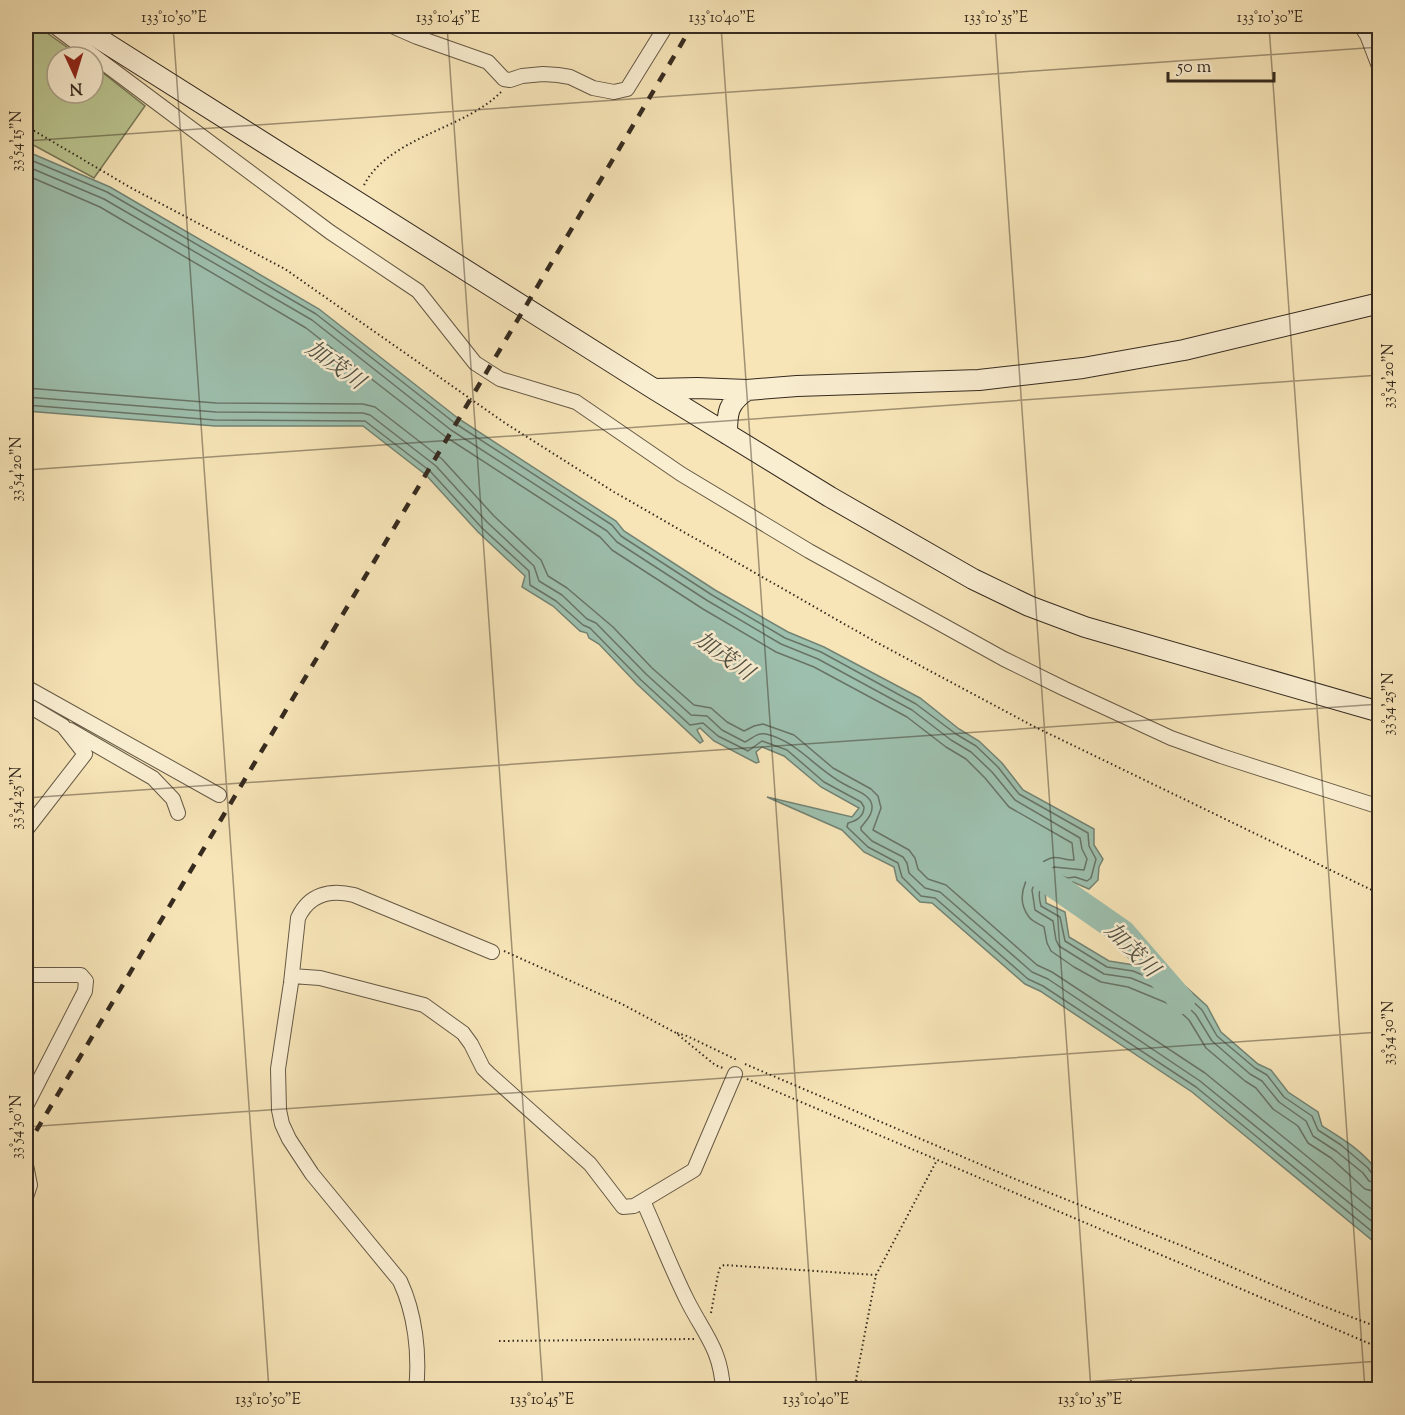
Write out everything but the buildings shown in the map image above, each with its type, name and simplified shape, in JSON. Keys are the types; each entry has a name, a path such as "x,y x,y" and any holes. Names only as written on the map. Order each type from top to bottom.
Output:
{"street":[{"path":"54,26 330,232 418,291 475,363 500,379 576,402 681,474 809,550 1004,659 1065,690 1171,738 1380,807"},
{"path":"79,26 654,389 830,497 972,579 1029,606 1085,627 1380,712"},
{"path":"392,26 408,29 488,62 504,79 558,75 614,92 627,89 666,26"},
{"path":"1361,26 1367,35 1380,69"},
{"path":"1377,26 1380,45"},
{"path":"654,389 747,390 789,386 980,380 1083,368 1184,350 1380,303"},
{"path":"728,434 730,404 747,390"},
{"path":"26,687 219,795"},
{"path":"26,704 153,778 173,799 178,813"},
{"path":"26,830 85,754 63,726"},
{"path":"416,1389 418,1357 416,1339 405,1291 400,1281 312,1174 282,1124 279,1110 278,1069 298,918 302,908 318,896 330,892 342,892 492,952"},
{"path":"26,975 81,975 86,981 85,991 26,1106"},
{"path":"292,976 340,982 415,1002 431,1009 463,1034 489,1074 590,1164 623,1207 634,1206 694,1170 735,1074"},
{"path":"26,1165 30,1185 26,1197"},
{"path":"643,1201 687,1299 714,1346 721,1365 723,1389"}],"path":[{"path":"356,200 369,176 381,164 422,137 494,100 506,87 507,79"},
{"path":"26,126 133,189 285,269 505,423 614,492 874,641 1033,726 1380,894"},
{"path":"492,952 500,950 560,975 750,1067 1380,1328"},
{"path":"676,1032 715,1065 735,1074 1380,1348"},
{"path":"854,1389 876,1275 937,1160"},
{"path":"1123,1389 1128,1380 1161,1389"},
{"path":"856,1381 953,1389"}],"green space":[{"path":"26,26 37,26 64,45 45,45 45,105 105,105 105,74 145,106 94,178 26,141"}],"water":[{"path":"26,151 110,187 319,309 459,419 616,521 624,531 715,590 788,632 824,647 920,698 959,729 979,741 1002,763 1023,790 1094,829 1094,845 1103,859 1099,867 1098,880 1089,889 1073,882 1070,889 1058,880 1045,889 1046,903 1065,912 1069,937 1109,961 1134,965 1186,987 1207,1006 1221,1032 1258,1064 1271,1070 1288,1092 1318,1112 1322,1126 1346,1141 1368,1159 1379,1174 1379,1246 1192,1092 1040,991 1025,984 932,903 920,902 897,880 894,867 864,852 842,830 767,797 852,817 859,808 821,787 784,756 762,747 756,752 759,762 756,763 714,741 700,728 697,730 703,741 700,743 637,684 599,644 589,638 587,633 580,631 553,606 522,587 525,576 478,532 426,475 363,426 215,426 26,411"}],"waterway":[{"name":"加茂川","path":"1025,865 1123,933 1182,1001"}],"railway":[{"path":"26,1148 692,26"}]}
